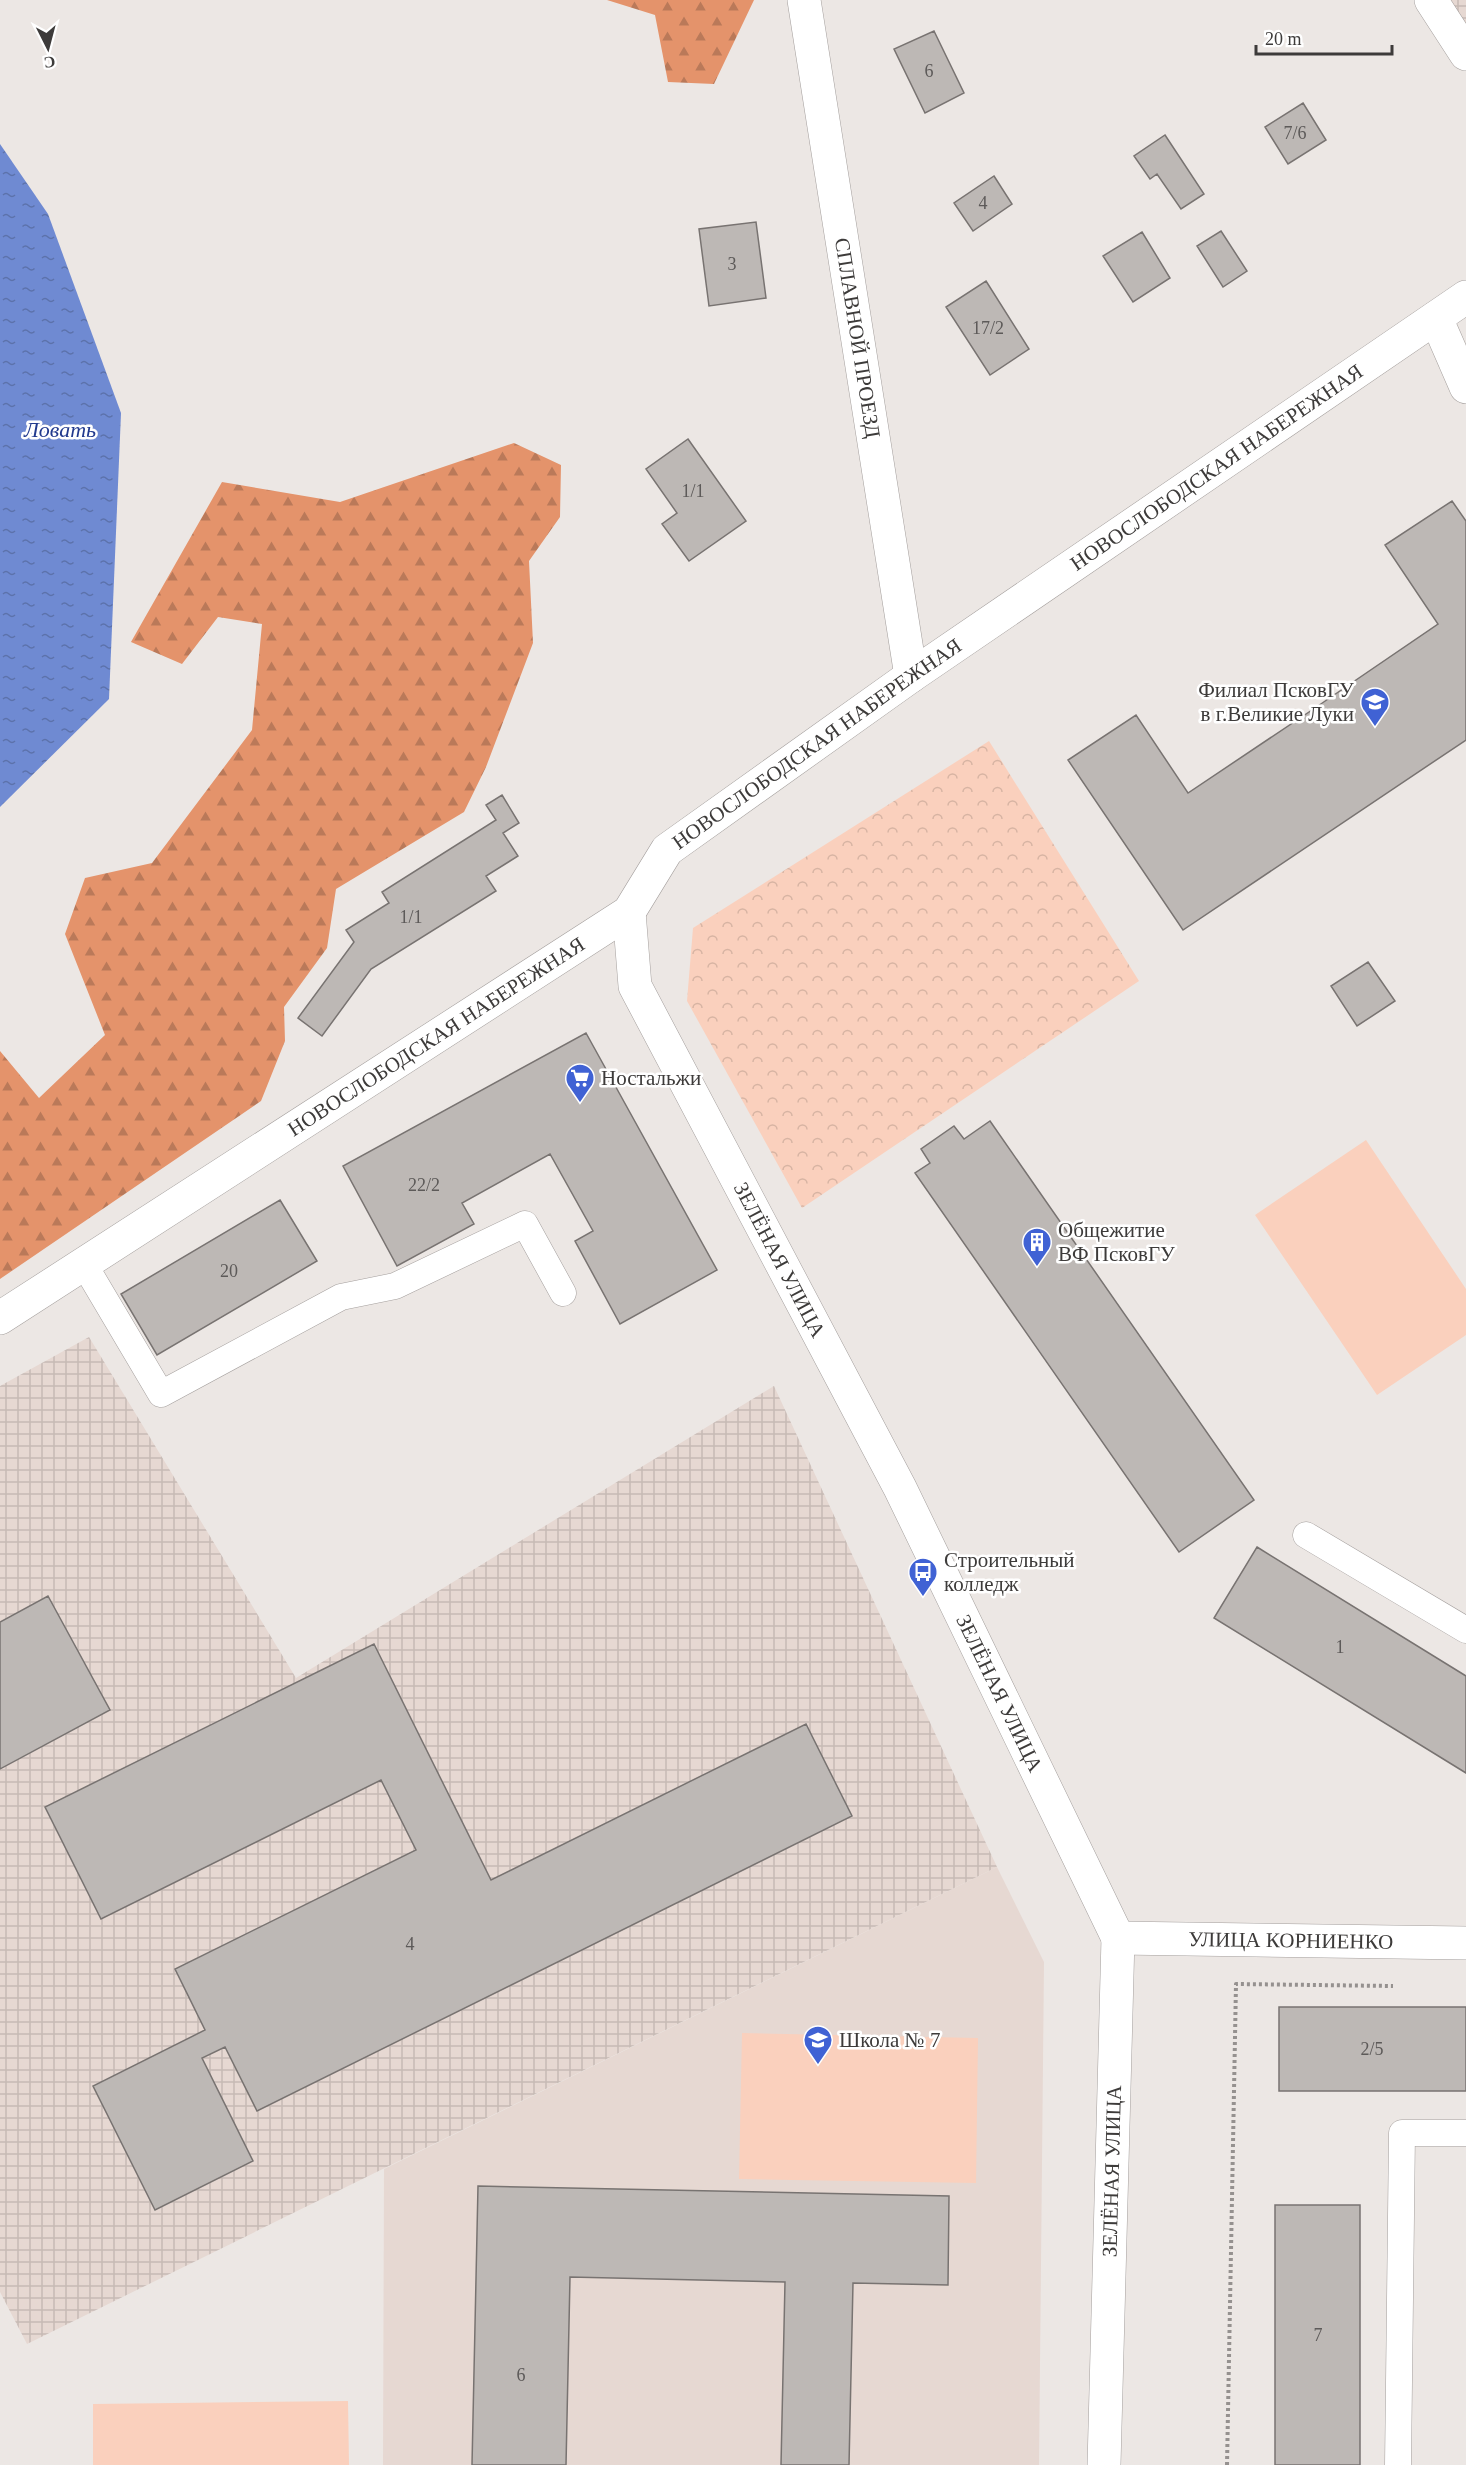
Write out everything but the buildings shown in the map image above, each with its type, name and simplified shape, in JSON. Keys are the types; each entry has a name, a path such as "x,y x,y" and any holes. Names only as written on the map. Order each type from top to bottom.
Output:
{"street":[{"name":"СПЛАВНОЙ ПРОЕЗД","path":"804,0 911,676"},
{"path":"1431,0 1466,54"},
{"name":"НОВОСЛОБОДСКАЯ НАБЕРЕЖНАЯ","path":"0,1318 629,912 667,850 911,676 1466,297"},
{"path":"1436,318 1466,387"},
{"name":"ЗЕЛЁНАЯ УЛИЦА","path":"629,912 635,986 900,1488 1118,1938 1104,2465"},
{"name":"УЛИЦА КОРНИЕНКО","path":"1118,1938 1466,1943"}],"lane":[{"path":"84,1264 161,1394 341,1297 395,1286 525,1224 563,1293"},
{"path":"1306,1535 1466,1630"},
{"path":"1398,2465 1402,2133 1466,2133"}],"path":[{"path":"1227,2465 1236,1984 1397,1986"}],"shaded area":[{"path":"1444,0 1466,0 1466,34"},
{"path":"89,1337 296,1678 774,1386 997,1867 27,2344 0,2292 0,1386"},
{"name":"Школа № 7","path":"997,1867 1044,1962 1039,2465 383,2465 384,2169"}],"green space":[{"path":"607,0 754,0 714,84 668,82 655,15"},
{"path":"514,443 561,465 560,517 529,561 533,643 486,767 464,812 336,889 327,948 284,1007 285,1041 261,1101 0,1279 0,1051 39,1098 105,1035 65,934 85,878 152,863 252,730 262,624 218,617 182,664 131,642 222,482 340,502"},
{"path":"989,741 1139,981 802,1208 687,1001 693,928"},
{"path":"1366,1140 1466,1289 1466,1335 1377,1395 1255,1215"},
{"path":"742,2033 978,2038 976,2183 739,2179"},
{"path":"348,2401 349,2465 93,2465 93,2404"}],"water":[{"name":"Ловать","path":"0,144 48,214 121,413 109,699 0,807"}],"place":[{"name":"Филиал ПсковГУ в г.Великие Луки","path":"1375,728"},
{"name":"Ностальжи","path":"580,1104"},
{"name":"Общежитие ВФ ПсковГУ","path":"1037,1268"},
{"name":"Строительный колледж","path":"923,1598"},
{"name":"Школа № 7","path":"818,2066"}]}
